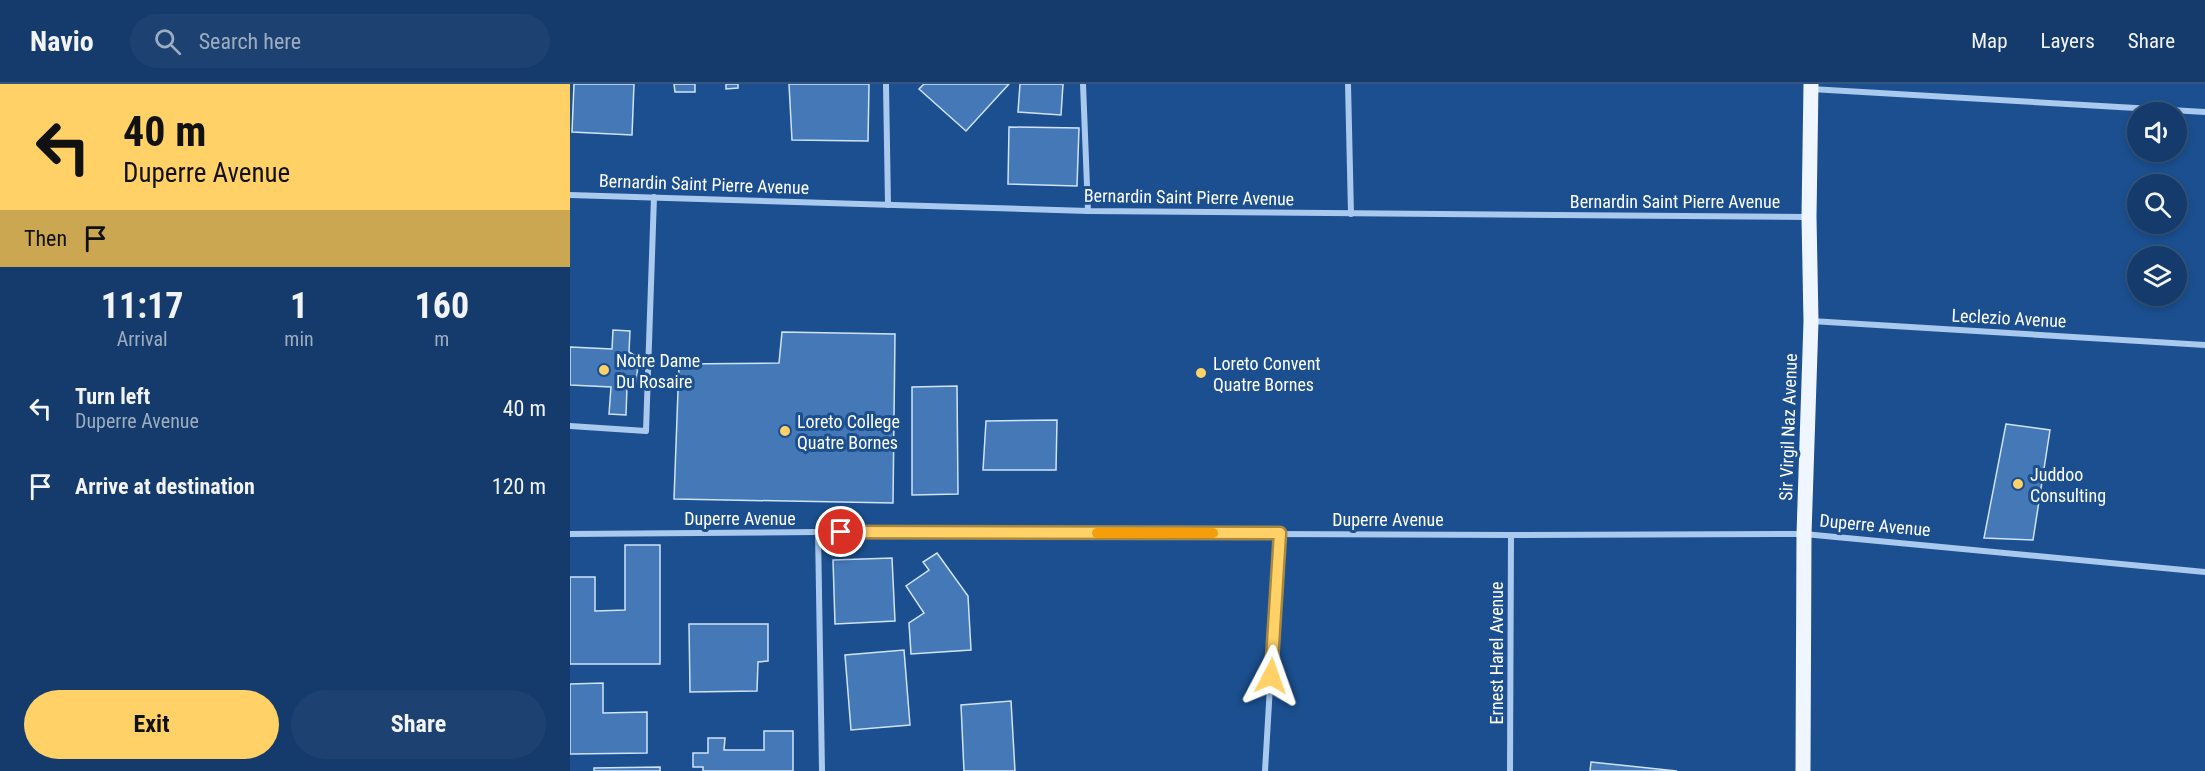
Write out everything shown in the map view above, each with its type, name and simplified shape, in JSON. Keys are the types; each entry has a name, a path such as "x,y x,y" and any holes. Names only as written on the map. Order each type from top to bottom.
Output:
{"main road":[{"name":"Sir Virgil Naz Avenue","path":"1803,771 1804,534 1811,321 1809,217 1811,86"}],"street":[{"path":"886,84 888,205"},
{"path":"1083,84 1088,211"},
{"path":"1348,84 1350,214"},
{"path":"1811,86 2205,112"},
{"name":"Bernardin Saint Pierre Avenue","path":"570,195 1088,211 1809,217"},
{"path":"570,426 646,431 654,197"},
{"name":"Leclezio Avenue","path":"1811,321 2205,345"},
{"path":"818,532 822,771"},
{"name":"Duperre Avenue","path":"570,534 818,532 1804,534 2205,572"},
{"path":"1265,771 1280,533"},
{"name":"Ernest Harel Avenue","path":"1510,771 1511,535"}],"building":[{"path":"574,84 634,84 632,135 572,132"},
{"path":"674,84 695,84 695,92 675,92"},
{"path":"726,84 738,84 738,88 726,89"},
{"path":"789,84 869,84 868,141 792,140"},
{"path":"924,84 1009,84 966,131 919,89"},
{"path":"1020,84 1063,84 1061,115 1018,112"},
{"path":"1009,127 1079,128 1077,186 1008,184"},
{"name":"Notre Dame Du Rosaire","path":"613,330 630,331 629,352 639,358 636,382 627,387 626,415 609,414 611,387 570,385 570,347 612,349"},
{"name":"Loreto College Quatre Bornes","path":"782,332 895,334 893,503 674,499 679,364 779,363"},
{"path":"957,386 958,494 912,495 912,387"},
{"path":"1057,420 1056,470 983,470 986,421"},
{"name":"Juddoo Consulting","path":"2006,424 2050,430 2033,540 1984,538"},
{"path":"625,545 660,545 660,664 570,664 570,577 595,577 595,611 625,610"},
{"path":"937,553 968,596 971,650 911,654 909,623 924,613 906,586 929,570 923,562"},
{"path":"892,558 895,621 835,624 833,560"},
{"path":"689,624 768,624 768,661 758,662 757,691 690,692"},
{"path":"904,650 910,725 851,730 845,655"},
{"path":"603,683 603,713 647,712 647,753 570,754 570,684"},
{"path":"1011,701 1015,771 964,771 961,705"},
{"path":"764,731 793,731 793,771 703,771 703,767 693,767 693,753 708,753 708,738 725,738 724,750 764,750"},
{"path":"1591,762 1677,771 1590,771"},
{"path":"660,767 660,771 594,771 594,768"}],"slow traffic":[{"path":"1097,533 1213,533"}],"place":[{"name":"Notre Dame Du Rosaire","path":"604,370"},
{"name":"Loreto Convent Quatre Bornes","path":"1201,373"},
{"name":"Loreto College Quatre Bornes","path":"785,431"},
{"name":"Juddoo Consulting","path":"2018,484"}],"route":[{"path":"841,532 1280,533 1271,676"}]}
